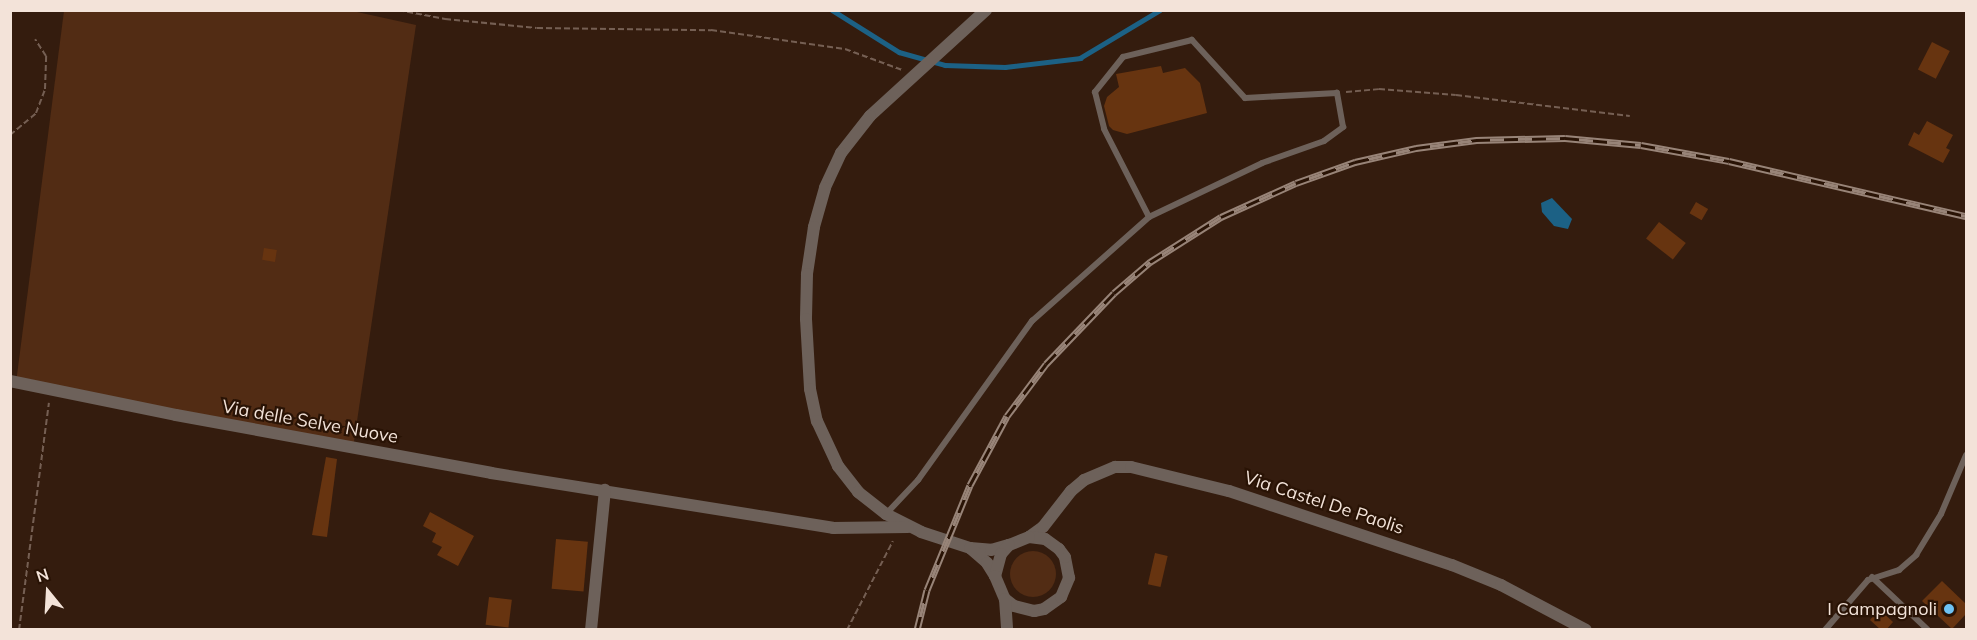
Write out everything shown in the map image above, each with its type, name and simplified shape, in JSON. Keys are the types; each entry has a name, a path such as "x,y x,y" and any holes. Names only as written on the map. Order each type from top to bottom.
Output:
{"street":[{"path":"986,10 862,123 836,162 815,219 806,287 809,378 820,429 838,466 865,500 904,527 970,548 991,550 1029,537 1045,539 1059,549 1065,557 1069,578 1061,597 1044,609 1024,610 1005,599"},
{"name":"Via delle Selve Nuove","path":"10,381 491,473 833,528 904,527"},
{"name":"Via Castel De Paolis","path":"1029,537 1055,513 1071,491 1084,480 1115,467 1131,467 1229,491 1452,564 1511,589 1586,630"},
{"path":"591,630 605,490"},
{"path":"1055,513 1053,524 1059,549"},
{"path":"995,576 996,564 1009,545"},
{"path":"970,548 987,563 995,576 1005,599 1007,630"},
{"path":"1013,630 1024,610"}],"lane":[{"path":"886,514 925,471 1032,321 1149,217 1262,164 1324,141 1343,126 1337,93 1245,98 1192,40 1123,57 1095,92 1104,129 1149,217"},
{"path":"1825,630 1872,577 1899,570 1916,555 1941,514 1966,455"},
{"path":"1872,577 1928,630"}],"path":[{"path":"398,10 445,19 537,28 711,30 845,50 915,74"},
{"path":"10,135 36,113 45,89 46,56 35,39"},
{"path":"1337,93 1379,89 1445,94 1630,116"},
{"path":"19,630 51,390"},
{"path":"847,630 904,527"}],"shaded area":[{"path":"348,10 416,25 353,448 16,383 64,11"},
{"path":"1033,551 1049,558 1056,574 1049,590 1033,597 1017,590 1010,574 1017,558"}],"water":[{"path":"1552,198 1572,219 1568,229 1554,226 1542,212 1541,203"}],"building":[{"path":"1932,42 1950,51 1936,79 1918,70"},
{"path":"1161,66 1163,73 1185,68 1200,83 1207,113 1127,134 1113,130 1109,126 1104,106 1107,97 1119,87 1116,74"},
{"path":"1927,121 1953,135 1946,148 1950,150 1943,163 1908,145 1914,132 1919,135"},
{"path":"1696,202 1708,209 1702,220 1690,213"},
{"path":"1659,222 1686,243 1673,259 1646,239"},
{"path":"264,248 277,250 275,262 262,260"},
{"path":"326,457 337,459 327,537 312,535"},
{"path":"430,512 474,536 458,566 437,555 442,547 432,542 436,533 423,526"},
{"path":"556,539 588,542 584,592 552,589"},
{"path":"1155,553 1168,556 1160,587 1148,584"},
{"name":"I Campagnoli","path":"1942,581 1966,604 1966,614 1952,629 1922,601"},
{"path":"489,597 512,600 508,628 486,625"},
{"path":"1879,609 1893,622 1886,630 1881,630 1870,620"}],"waterway":[{"path":"832,10 899,52 945,65 1005,67 1080,58 1160,10"}],"railway":[{"path":"917,630 927,590 970,485 1007,416 1046,364 1114,293 1150,262 1221,217 1296,183 1355,162 1416,148 1476,140 1565,138 1641,145 1729,161 1966,216"}],"place":[{"name":"I Campagnoli","path":"1949,609"}]}
